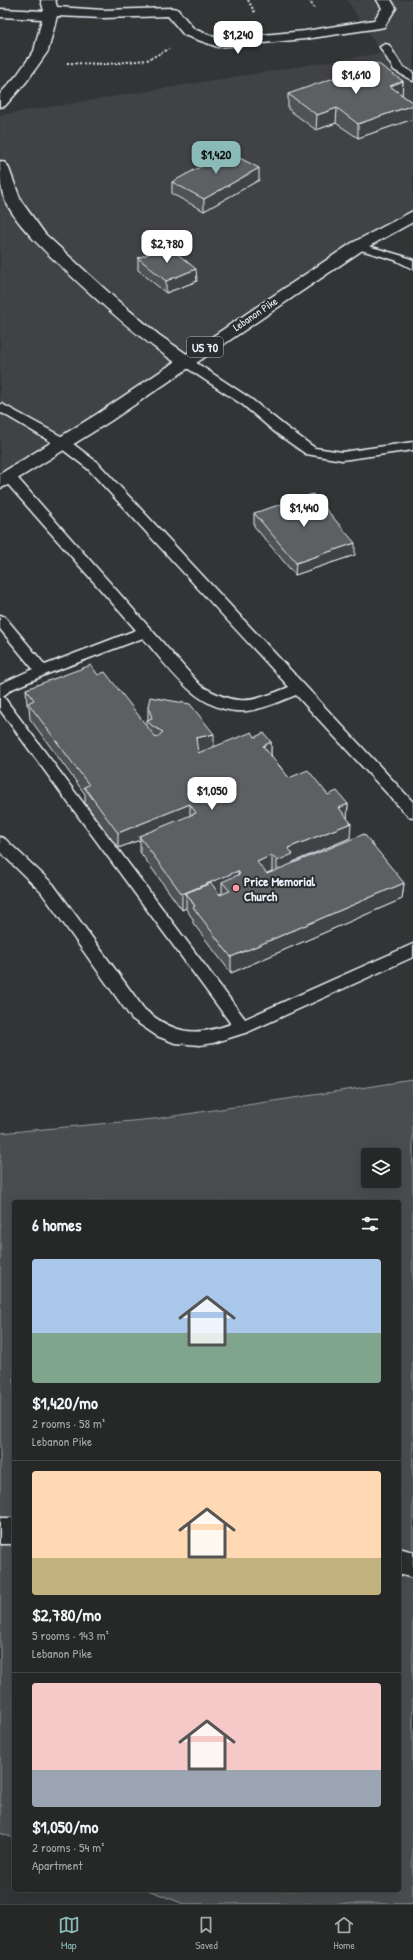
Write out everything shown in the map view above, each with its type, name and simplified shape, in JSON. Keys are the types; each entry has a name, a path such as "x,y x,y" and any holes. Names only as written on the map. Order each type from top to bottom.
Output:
{"street":[{"path":"0,13 50,9 103,14 169,6 189,32 218,43 306,35 379,24 389,8 384,0"},
{"path":"0,103 22,78 41,52 50,9"},
{"path":"0,166 13,202 39,237 147,334 186,361"},
{"name":"Lebanon Pike","path":"5,479 141,392 358,246 413,216"},
{"path":"0,1531 12,1531"},
{"path":"401,1562 413,1566"}],"lane":[{"path":"385,47 398,68 413,78"},
{"path":"358,246 399,258 413,265"},
{"path":"186,361 247,402 281,430 312,451 342,456 394,450 413,446"},
{"path":"1,408 63,443 93,466 413,812"},
{"path":"5,479 195,688 212,700 232,705 261,704 299,688"},
{"path":"0,620 42,671"},
{"path":"0,692 7,686 42,671 145,632"},
{"path":"0,700 242,1027"},
{"path":"0,843 47,888 138,1014 153,1028 169,1035 188,1039 225,1033 242,1027 413,950"}],"path":[{"path":"248,0 256,15"},
{"path":"309,0 314,8"},
{"path":"62,62 107,64 147,60 169,49 168,43"}],"shaded area":[{"path":"347,0 413,0 413,216 0,482 0,115 381,53"},
{"path":"413,1080 413,1904 184,1904 153,1892 401,1892 401,1200 12,1200 12,1837 0,1833 0,1133 154,1119"}],"building":[{"path":"377,63 403,81 390,86 413,103 413,105 358,124 337,108 317,115 288,94"},
{"path":"228,152 259,168 204,199 172,182"},
{"path":"168,246 196,269 166,281 138,258"},
{"path":"313,494 355,543 296,563 254,513"},
{"path":"91,665 98,675 105,672 156,738 163,732 152,726 147,720 152,718 148,706 150,697 190,704 214,734 196,738 198,753 252,732 255,737 264,733 271,742 263,746 289,778 308,770 328,795 337,791 348,804 339,808 351,823 288,848 293,854 277,861 272,855 257,862 267,874 364,834 404,883 231,957 193,907 195,906 186,893 211,883 220,895 230,891 222,882 240,874 238,871 182,894 139,836 196,813 190,804 118,833 84,787 89,785 28,703 34,700 26,689"}],"place":[{"name":"Price Memorial Church","path":"236,888"}]}
